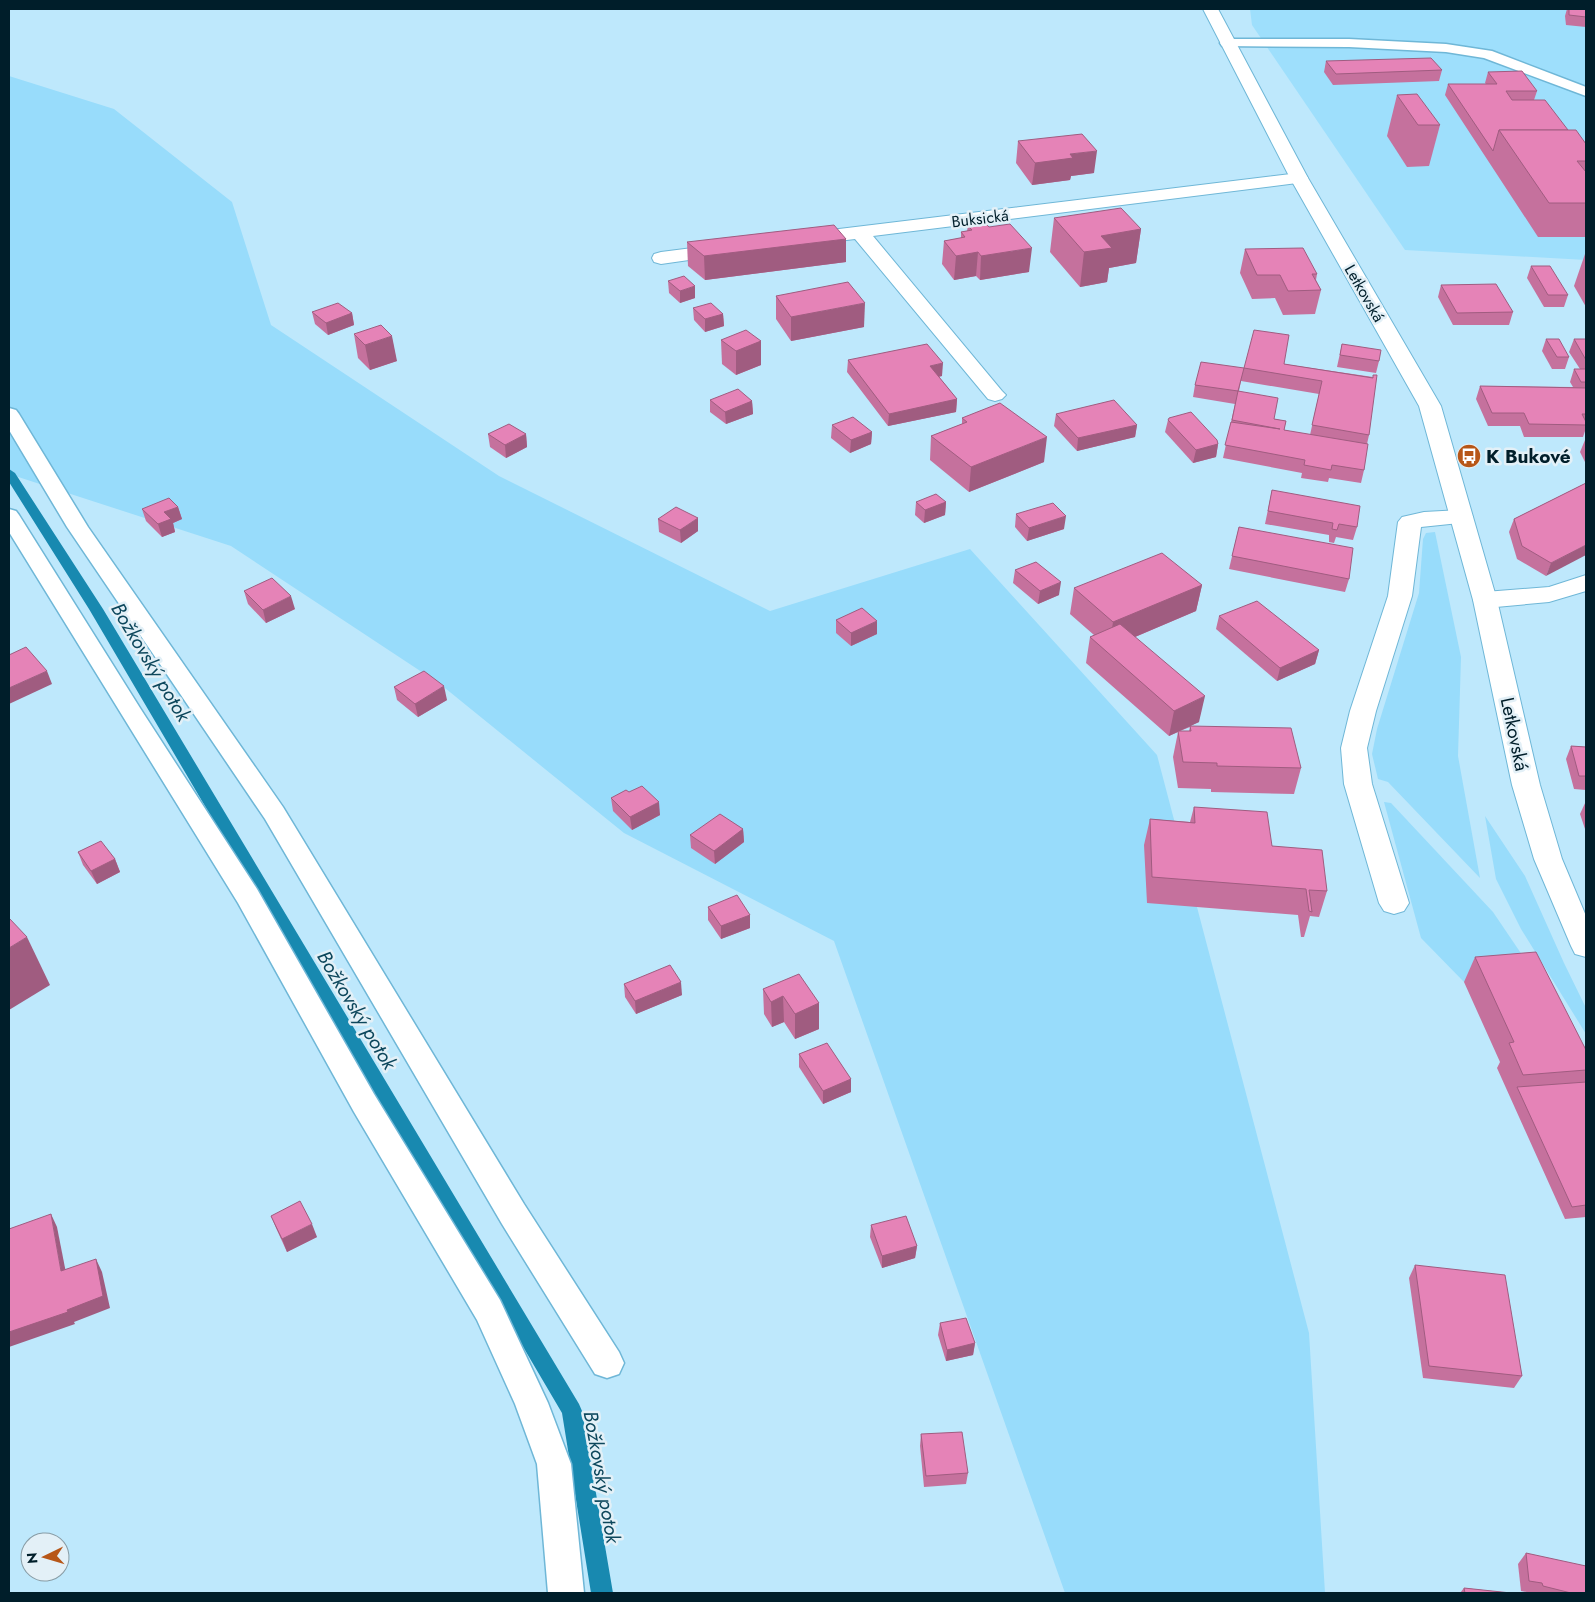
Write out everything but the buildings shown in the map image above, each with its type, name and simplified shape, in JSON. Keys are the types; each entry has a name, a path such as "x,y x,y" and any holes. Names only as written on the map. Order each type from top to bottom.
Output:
{"street":[{"name":"Letkovská","path":"1210,9 1299,178 1430,406 1485,600 1526,785 1548,859 1586,946"},
{"name":"Buksická","path":"784,242 1299,178"},
{"path":"860,232 995,395"},
{"path":"661,258 737,248"},
{"path":"1394,903 1358,784 1354,748 1362,711 1400,596 1410,522 1424,519 1461,518"},
{"path":"1485,600 1543,596 1567,591 1586,582"}],"lane":[{"path":"1228,43 1349,43 1446,48 1487,54 1586,92"},
{"path":"9,414 78,527 274,813 513,1214 607,1364"},
{"path":"9,515 132,714 248,896 364,1103 488,1310 531,1403 554,1464 566,1593"}],"shaded area":[{"path":"1250,9 1586,9 1586,260 1405,250 1252,25"},
{"path":"9,76 114,109 232,202 271,325 499,476 770,611 970,549 1157,755 1309,1333 1325,1593 1065,1593 834,941 624,833 440,684 231,546 9,474"},
{"path":"1435,532 1461,657 1458,756 1480,878 1388,782 1378,779 1372,754 1377,729 1419,593 1423,539 1426,533"},
{"path":"1384,802 1391,803 1493,912 1537,977 1464,982 1421,938"},
{"path":"1485,816 1525,876 1586,1008 1586,1034 1521,929 1496,879"}],"waterway":[{"name":"Božkovský potok","path":"9,473 96,609 572,1411 602,1593"}],"place":[{"name":"K Bukové","path":"1469,456"}]}
